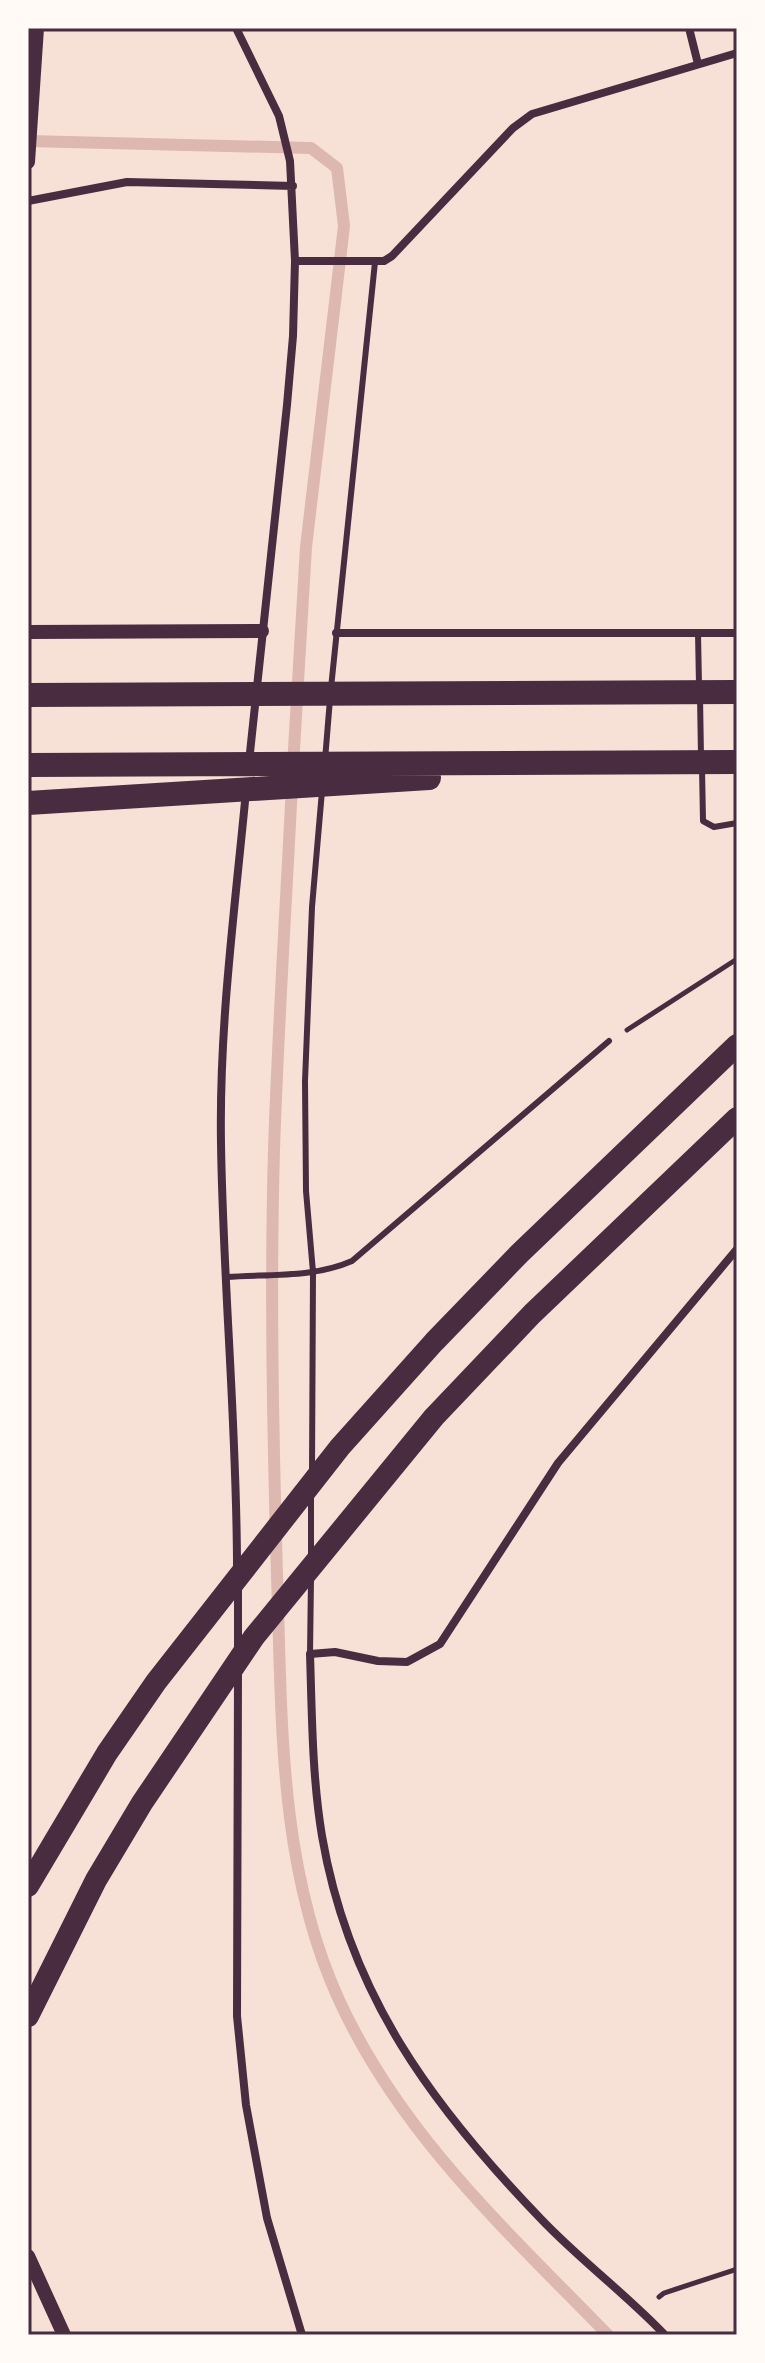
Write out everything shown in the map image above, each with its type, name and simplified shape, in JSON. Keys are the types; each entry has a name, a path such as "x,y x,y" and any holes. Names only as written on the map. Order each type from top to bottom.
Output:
{"highway":[{"path":"28,695 737,692"},
{"path":"28,803 222,793 667,762"},
{"path":"28,765 737,762"},
{"path":"28,1886 107,1753 192,1634 340,1447 434,1342 519,1254 737,1045"},
{"path":"28,2016 96,1880 193,1724 254,1637 434,1417 532,1314 737,1118"}],"street":[{"path":"28,162 37,28"},
{"path":"236,28 279,116 293,186 295,261 289,391 262,631 222,1049 221,1141 237,1483 237,2016 246,2105 267,2218 302,2335"},
{"path":"689,28 698,64"},
{"path":"295,261 370,262 392,256 513,128 532,114 737,53"},
{"path":"28,201 127,182 293,186"},
{"path":"28,632 262,631"},
{"path":"336,633 737,633"},
{"path":"665,2335 544,2222 495,2171 421,2079 382,2012 346,1933 331,1881 322,1833 313,1738 310,1654 335,1652 378,1661 407,1662 440,1644 558,1463 737,1249"},
{"path":"28,2256 64,2335"}],"lane":[{"path":"310,1654 313,1272 306,1191 305,1081 312,907 370,262"},
{"path":"698,633 703,821 714,827 737,823"},
{"path":"227,1277 332,1270 352,1261 609,1041"}],"path":[{"path":"609,1041 737,959"},
{"path":"643,2312 664,2293 737,2269"}],"waterway":[{"path":"28,141 311,148 337,168 344,226 306,547 293,766"},
{"path":"292,784 274,1150 272,1362 283,1737 294,1845 304,1898 339,2000 364,2049 393,2095 458,2179 608,2335"}]}
